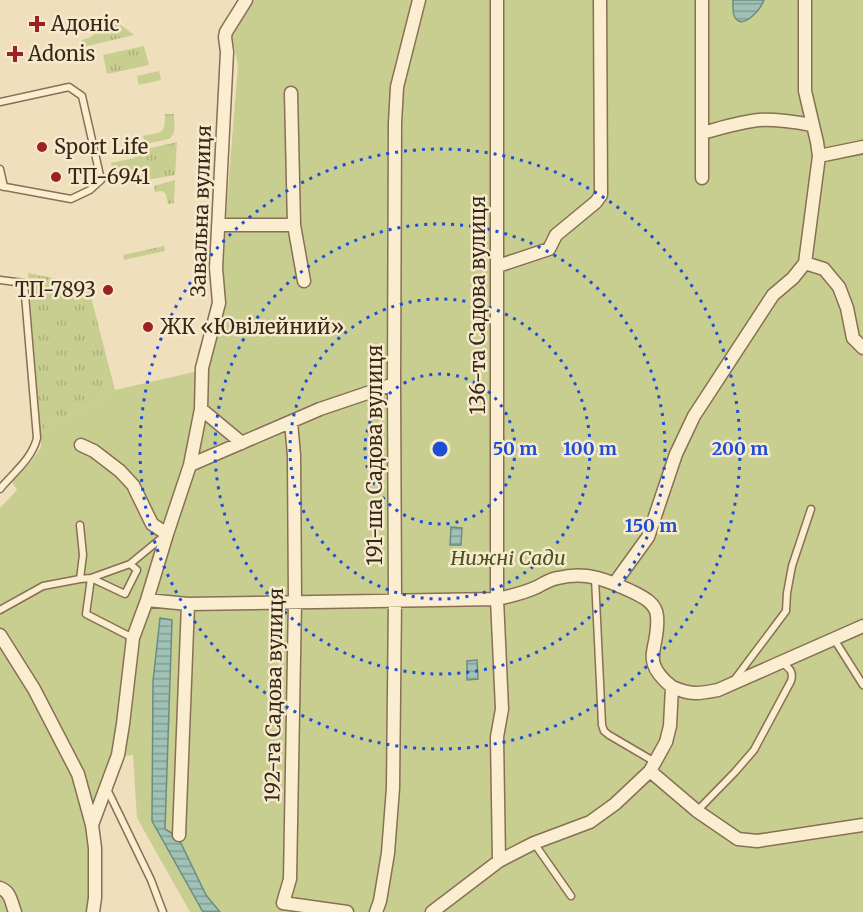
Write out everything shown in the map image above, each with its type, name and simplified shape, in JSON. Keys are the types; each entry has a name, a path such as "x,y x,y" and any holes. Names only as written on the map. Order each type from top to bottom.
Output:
{"street":[{"name":"Завальна вулиця","path":"92,825 118,755 133,638 190,465 201,409 202,368 219,303 216,268 227,52 225,37 246,0"},
{"name":"191-ша Садова вулиця","path":"376,912 380,902 388,853 393,788 395,123 398,87 419,0"},
{"name":"136-та Садова вулиця","path":"497,0 497,598 502,709 497,738 499,861"},
{"path":"498,266 549,249 556,235 596,202 601,195 600,0"},
{"path":"702,0 702,178"},
{"path":"614,584 648,537 676,454 694,416 773,295 793,278 805,263 819,156 805,91 805,0"},
{"path":"291,93 294,225 303,281"},
{"path":"702,133 759,120 812,124"},
{"path":"819,156 863,147"},
{"path":"218,225 294,225"},
{"path":"805,263 824,269 839,286 853,338 863,348"},
{"path":"190,465 321,409 394,384"},
{"path":"201,409 242,443"},
{"name":"192-га Садова вулиця","path":"291,422 294,455 295,601 290,879 283,903 348,912"},
{"path":"81,445 94,451 120,471 133,485 152,524 166,534"},
{"path":"147,600 188,604 497,598 518,595 556,578 588,575 642,596 655,607 656,633 652,653 654,666 672,687 687,693 718,690 863,626"},
{"path":"179,835 188,604"},
{"path":"0,635 34,689 78,774 92,825 95,848 93,912"},
{"path":"432,912 499,861 534,843 590,822 615,804 652,767 666,742 670,726 672,687"},
{"path":"652,767 697,811 738,839 757,841 863,825"},
{"path":"0,888 7,891 15,912"}],"lane":[{"path":"0,102 69,87 82,96 101,180 90,190 71,199 2,186 0,169"},
{"path":"0,280 24,283 37,438 30,456 0,489"},
{"path":"733,682 786,611 792,566 811,509"},
{"path":"80,525 84,555 80,579"},
{"path":"0,610 43,586 91,578 130,564 166,534"},
{"path":"91,578 125,594 137,570 130,564"},
{"path":"91,578 86,614 133,638"},
{"path":"595,578 602,725 604,731 652,767"},
{"path":"834,639 863,685"},
{"path":"697,811 754,750 793,676 792,671 781,661"},
{"path":"106,787 151,880 163,912"},
{"path":"534,843 571,896"}],"green space":[{"name":"Нижні Сади","path":"252,0 863,0 863,912 190,912 137,818 133,755 121,756 99,828 100,894 97,912 0,912 0,508 17,490 12,482 41,447 40,431 115,390 207,369 224,302 222,263 238,66 232,35"},
{"path":"113,19 134,35 83,47 82,40 94,34 98,22"},
{"path":"144,46 149,65 107,74 103,55"},
{"path":"159,71 161,80 139,85 137,76"},
{"path":"165,114 174,114 172,137 145,144 143,136 158,133 163,129"},
{"path":"177,142 175,175 141,181 139,173 114,179 111,163 135,158 134,152"},
{"path":"175,180 174,203 168,204 166,194 162,191 155,192 154,186"},
{"path":"164,246 165,251 124,260 123,255"},
{"path":"28,273 88,285 115,390 40,431"}],"water":[{"path":"733,0 764,0 752,16 740,21 734,15"},
{"path":"451,527 462,528 461,545 450,545"},
{"path":"160,618 172,620 165,829 178,837 206,895 220,912 203,912 152,821 153,681"},
{"path":"477,660 478,679 467,680 467,661"}],"place":[{"name":"Адоніс","path":"37,24"},
{"name":"Adonis","path":"15,54"},
{"name":"Sport Life","path":"42,147"},
{"name":"ТП-6941","path":"56,177"},
{"name":"ТП-7893","path":"108,290"},
{"name":"ЖК «Ювілейний»","path":"148,327"}]}
